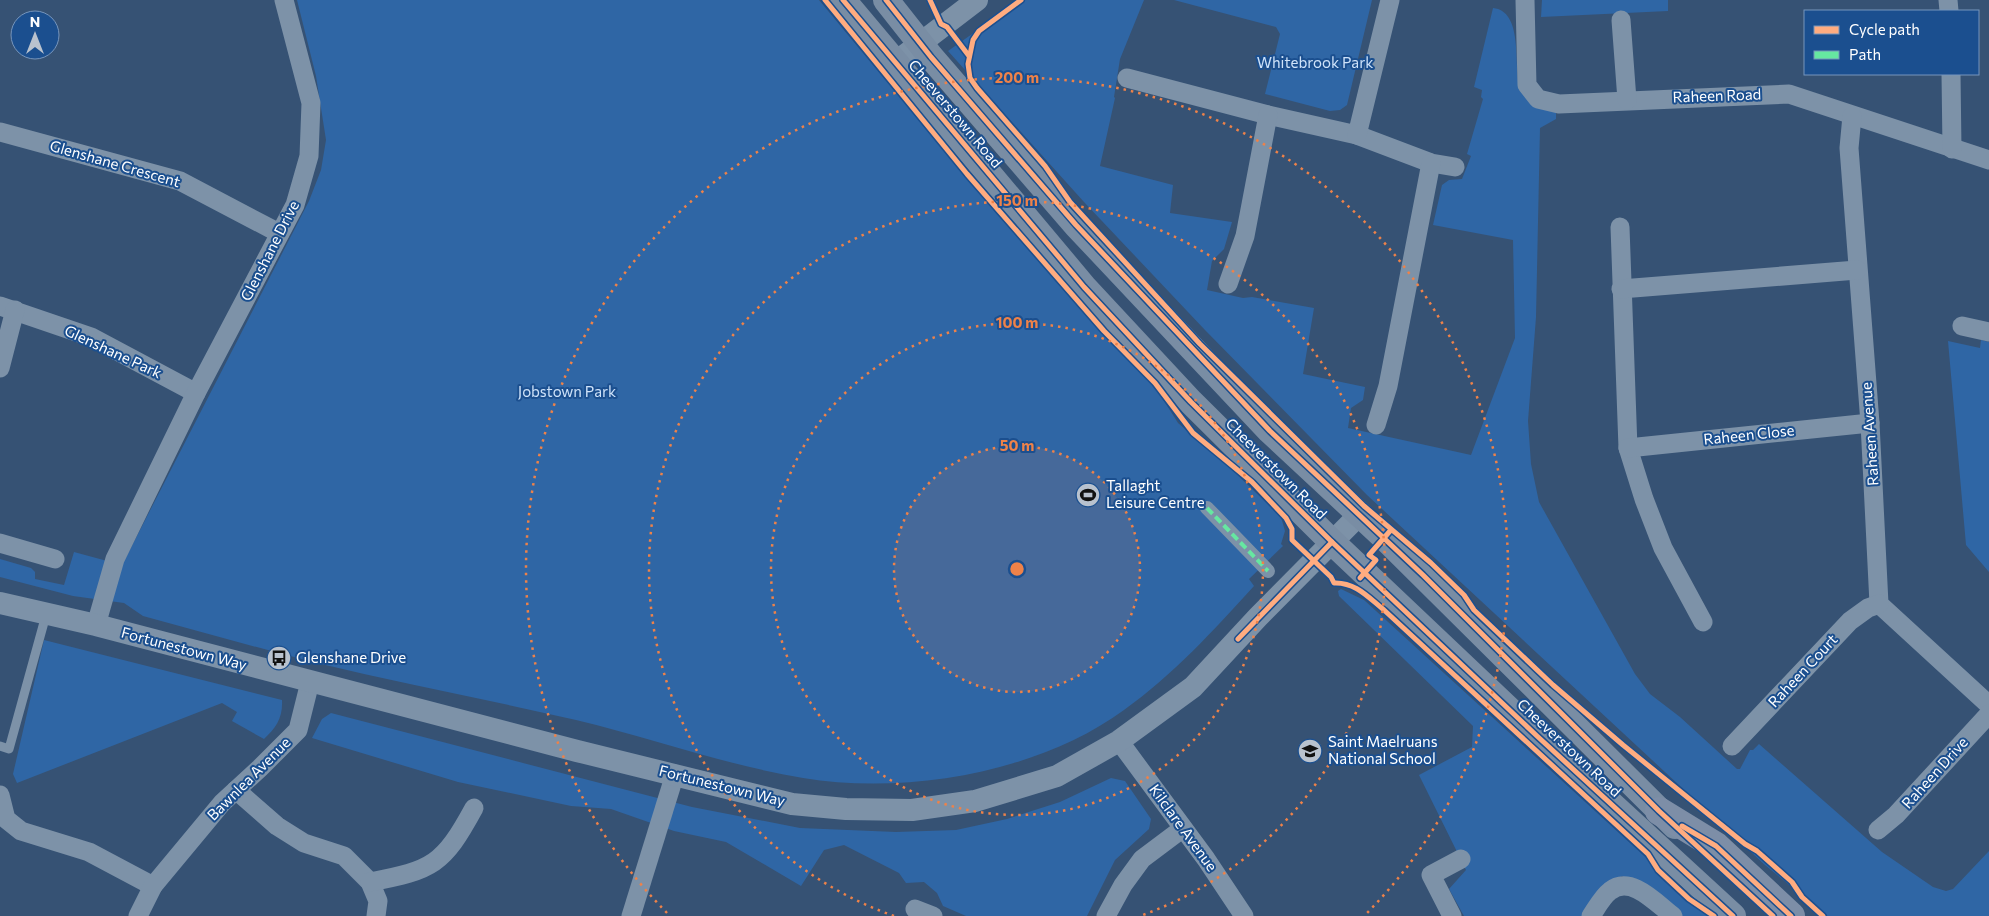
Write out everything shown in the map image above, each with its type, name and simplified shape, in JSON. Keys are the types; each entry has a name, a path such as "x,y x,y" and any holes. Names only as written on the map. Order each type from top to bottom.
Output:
{"main road":[{"name":"Cheeverstown Road","path":"843,0 1084,287 1191,402 1332,542 1537,736 1733,916"},
{"name":"Cheeverstown Road","path":"886,0 921,44 1076,225 1270,431 1360,514 1659,811 1773,916"},
{"path":"1659,811 1716,846 1791,916"}],"street":[{"name":"Glenshane Drive","path":"96,625 115,559 196,393 295,205 309,156 311,103 284,0"},
{"path":"896,62 977,0"},
{"path":"1357,135 1390,0"},
{"name":"Raheen Road","path":"1525,0 1527,85 1533,95 1543,101 1559,104 1789,94 1989,160"},
{"path":"1621,20 1626,100"},
{"path":"1950,75 1952,149"},
{"path":"1127,78 1268,115 1357,135 1431,162 1454,167"},
{"path":"1228,284 1245,236 1268,115"},
{"name":"Raheen Avenue","path":"1852,116 1848,135 1870,423 1879,604"},
{"name":"Glenshane Crescent","path":"0,132 180,181 279,233"},
{"path":"1376,425 1387,387 1431,162"},
{"path":"1620,227 1628,448 1644,499 1663,548 1703,622"},
{"path":"1621,288 1857,270"},
{"path":"0,368 8,308"},
{"name":"Glenshane Park","path":"8,308 91,338 196,393"},
{"path":"1962,326 1989,332"},
{"name":"Raheen Close","path":"1628,448 1870,423"},
{"path":"1207,508 1268,571"},
{"name":"Fortunestown Way","path":"0,603 96,625 310,682 792,804 846,809 912,810 975,801 1057,776 1119,740 1193,687 1360,514"},
{"path":"0,543 54,559"},
{"path":"1879,604 1989,705"},
{"name":"Raheen Court","path":"1732,746 1850,621 1868,608 1879,604"},
{"name":"Bawnlea Avenue","path":"138,916 153,886 222,803 298,730 310,682"},
{"name":"Raheen Drive","path":"1878,830 1896,815 1989,714"},
{"name":"Kilclare Avenue","path":"1119,740 1182,829 1206,859 1244,916"},
{"path":"631,916 675,774"},
{"path":"236,790 277,826 304,843 344,856 370,882 378,901 376,916"},
{"path":"0,795 6,819 21,831 89,852 153,886"},
{"path":"370,882 414,874 441,859 461,832 474,808"},
{"path":"1106,916 1123,885 1142,859 1182,829"},
{"path":"1452,916 1431,875 1461,859"},
{"path":"1591,916 1610,891 1623,886 1636,888 1673,916"},
{"path":"915,909 933,916"}],"lane":[{"path":"0,746 9,749 46,614"}],"green space":[{"name":"Jobstown Park","path":"297,0 819,0 996,213 1081,310 1154,385 1178,423 1224,462 1281,517 1285,531 1281,544 1283,546 1249,579 1254,586 1192,651 1142,696 1090,732 1052,750 1012,764 970,774 927,781 885,783 843,783 774,773 576,720 317,663 143,616 124,603 73,596 0,577 0,559 31,568 35,572 35,579 64,585 74,552 122,565 309,201 321,170 326,140 316,76"},
{"path":"1020,0 1144,0 1120,59 1115,98 1100,166 1173,185 1170,213 1232,222 1224,249 1212,261 1207,290 1243,298 1252,297 1314,308 1303,374 1365,387 1363,400 1351,408 1348,428 1471,455 1515,338 1513,240 1433,225 1442,185 1449,180 1462,179 1471,156 1467,154 1483,99 1481,97 1482,90 1474,87 1493,8 1503,11 1509,18 1513,28 1519,84 1556,111 1556,119 1540,128 1536,317 1528,421 1531,464 1539,502 1635,674 1650,694 1680,717 1737,769 1740,769 1750,750 1753,750 1759,744 1882,852 1933,887 1946,891 1953,889 1989,851 1989,916 1827,916 1765,865 1367,495 1205,330 1084,202 948,51"},
{"name":"Whitebrook Park","path":"1174,0 1372,0 1347,105 1340,110 1330,111 1265,94 1280,34 1276,27"},
{"path":"1542,0 1668,0 1668,11 1541,17"},
{"path":"1981,340 1989,342 1989,572 1966,545 1948,341 1980,348"},
{"path":"1341,589 1364,600 1710,916 1671,916 1622,876 1583,916 1464,916 1449,889 1466,870 1419,775 1472,747 1473,726 1339,596 1338,591"},
{"path":"44,640 282,700 280,717 275,727 264,739 232,721 237,712 222,703 17,783 13,774"},
{"path":"331,713 692,807 800,828 896,832 956,830 1007,819 1060,802 1111,778 1125,781 1151,819 1149,829 1115,860 1087,916 966,916 943,906 937,893 924,882 906,883 899,873 844,845 824,850 801,886 726,842 674,831 611,809 571,806 458,782 312,738 322,719"}],"marked path":[{"path":"1207,508 1268,571"}],"cycle path":[{"path":"825,0 967,174 1104,331 1155,383 1193,433 1252,482 1286,518 1292,529 1292,540 1331,577 1334,583 1342,583 1355,588 1367,595 1384,610 1648,854 1658,870 1689,899 1714,916"},
{"path":"843,0 1084,287 1191,402 1332,542 1537,736 1733,916"},
{"path":"886,0 931,57 1076,225 1270,431 1423,575 1659,811 1773,916"},
{"path":"930,0 941,24 947,27 969,56"},
{"path":"1021,0 979,31 973,40 968,64 970,78 1045,166 1070,202 1200,344 1364,506 1431,563 1464,595 1474,610 1553,685 1623,745 1745,844 1757,851 1792,882 1802,897 1823,916"},
{"path":"1360,578 1376,560 1369,555 1390,531"},
{"path":"1238,639 1332,542"},
{"path":"1682,826 1716,846 1791,916"}],"place":[{"name":"Tallaght Leisure Centre","path":"1088,495"},
{"name":"Glenshane Drive","path":"279,658"},
{"name":"Saint Maelruans National School","path":"1310,751"}]}
